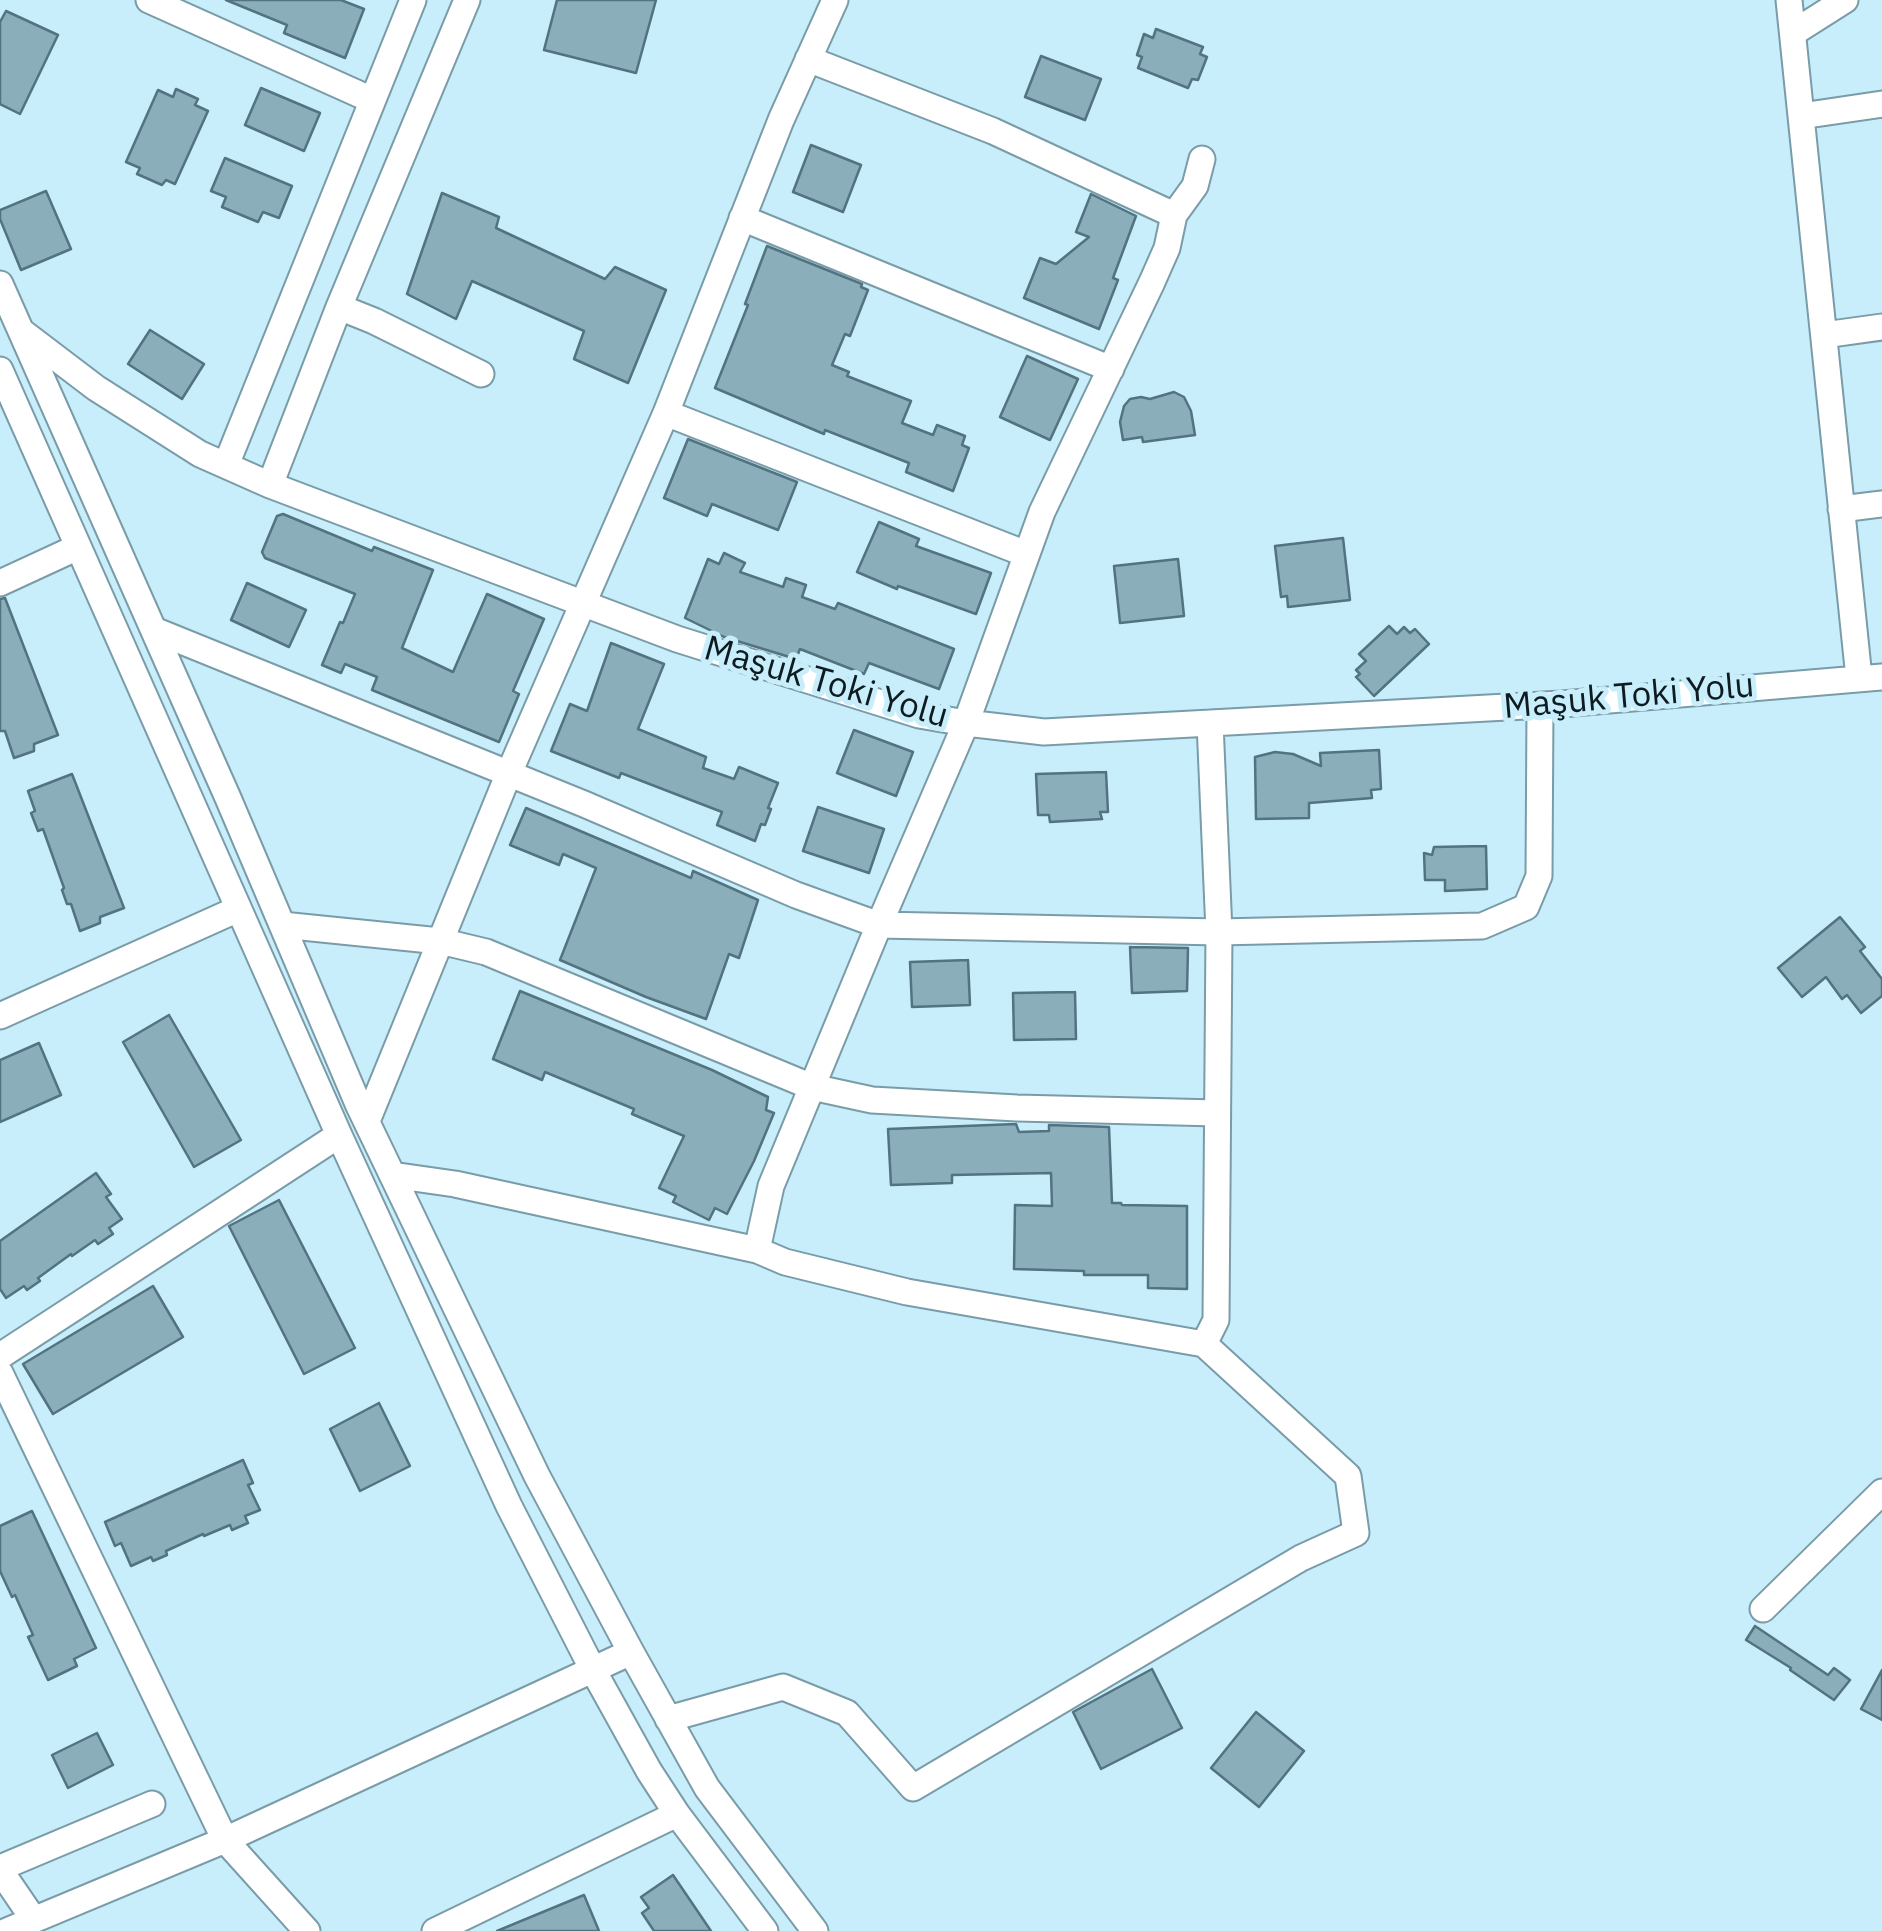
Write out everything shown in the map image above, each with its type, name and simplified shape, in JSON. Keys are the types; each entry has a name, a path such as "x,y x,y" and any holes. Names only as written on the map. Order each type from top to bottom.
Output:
{"street":[{"path":"149,0 372,100"},
{"path":"226,465 413,0"},
{"path":"270,484 467,0"},
{"path":"366,1121 509,773 666,413 781,120 834,0"},
{"path":"1789,0 1841,509 1870,678"},
{"path":"1792,32 1844,0"},
{"path":"808,59 994,132 1174,215"},
{"path":"1802,116 1882,104"},
{"path":"757,1250 771,1186 966,723 1042,512 1167,248 1174,215 1195,186 1202,160"},
{"path":"742,218 1111,369"},
{"name":"Maşuk Toki Yolu","path":"0,284 11,336 200,454 677,639 920,715 1044,732 1540,706 1870,678"},
{"path":"339,307 481,374"},
{"path":"1824,335 1882,326"},
{"path":"11,336 154,630 366,1121 537,1476 707,1788 815,1931"},
{"path":"0,370 338,1135 509,1506 649,1771 676,1814 766,1931"},
{"path":"666,413 1026,554"},
{"path":"1841,509 1882,504"},
{"path":"0,583 78,547"},
{"path":"154,630 509,773 796,895 879,925 1219,932 1482,926 1526,907 1539,876 1540,706"},
{"path":"1204,1344 1216,1320 1219,932 1210,724"},
{"path":"0,1016 238,910"},
{"path":"282,926 440,941 486,952 812,1087 872,1100 1218,1113"},
{"path":"0,1356 338,1135"},
{"path":"392,1175 455,1184 757,1250 784,1262 907,1292 1204,1344 1348,1476 1356,1533 1301,1558 913,1788 847,1713 783,1687 668,1719"},
{"path":"0,1374 225,1840 306,1931"},
{"path":"1763,1609 1882,1492"},
{"path":"7,1931 225,1840 630,1652"},
{"path":"34,1920 0,1871 152,1804"},
{"path":"434,1931 676,1814"}],"building":[{"path":"226,0 341,0 364,9 345,58 284,33 287,25"},
{"path":"557,0 656,0 636,73 544,50"},
{"path":"6,11 58,35 20,114 0,104 0,22"},
{"path":"1156,29 1203,47 1200,54 1207,57 1198,80 1192,79 1188,88 1138,68 1142,57 1137,55 1144,34 1153,38"},
{"path":"1041,56 1101,79 1085,120 1025,97"},
{"path":"261,88 320,113 304,151 245,125"},
{"path":"176,89 198,99 195,105 208,111 175,184 166,180 162,185 137,174 140,168 126,162 158,90 173,97"},
{"path":"811,145 861,165 843,212 793,192"},
{"path":"225,158 292,186 279,218 263,212 258,222 222,207 226,197 211,191"},
{"path":"46,191 71,249 21,270 0,210"},
{"path":"442,193 499,217 496,228 605,279 615,267 666,290 628,383 574,359 584,331 472,281 456,319 407,294"},
{"path":"1091,194 1136,216 1099,329 1024,298 1040,258 1056,264 1089,237 1076,232"},
{"path":"767,246 862,284 868,290 850,336 845,334 832,365 849,372 847,376 911,401 902,423 933,435 937,425 965,436 962,445 969,448 953,491 906,472 909,463 825,430 824,434 715,388"},
{"path":"150,330 204,364 182,399 128,364"},
{"path":"1027,356 1078,379 1050,440 1000,417"},
{"path":"1174,392 1184,397 1191,411 1195,435 1143,442 1142,437 1123,440 1120,422 1130,399 1150,399"},
{"path":"688,439 797,482 778,530 712,504 707,516 664,498"},
{"path":"283,514 372,551 374,547 433,570 402,648 453,672 487,594 544,619 513,691 519,694 499,742 372,690 377,677 345,664 341,673 322,665 355,594 265,558 262,552 277,516"},
{"path":"879,522 919,539 916,546 991,573 976,614 857,572"},
{"path":"1343,538 1350,600 1288,607 1287,596 1281,597 1275,546"},
{"path":"724,553 745,563 740,572 783,587 786,578 806,585 802,597 835,609 838,603 954,649 939,689 869,663 864,674 800,649 796,659 724,637 685,618 708,559 719,564"},
{"path":"1178,559 1184,616 1120,623 1114,566"},
{"path":"247,583 306,610 289,647 231,620"},
{"path":"5,598 58,735 34,744 34,751 14,758 5,731 0,731 0,599"},
{"path":"1389,626 1397,634 1404,627 1410,633 1415,629 1429,644 1374,696 1356,677 1360,674 1356,670 1366,661 1359,654"},
{"path":"611,643 664,664 638,729 706,757 703,768 734,779 739,767 778,783 765,825 761,824 755,841 717,825 722,812 551,751 570,704 587,711"},
{"path":"854,730 913,752 896,796 837,773"},
{"path":"1379,750 1381,789 1371,790 1372,798 1309,803 1309,818 1256,819 1255,757 1275,752 1293,754 1321,766 1320,753"},
{"path":"1106,772 1108,812 1100,812 1102,819 1050,822 1049,815 1038,815 1036,774"},
{"path":"72,774 124,908 100,917 100,923 80,931 71,904 67,904 43,829 38,831 31,813 35,811 28,791"},
{"path":"818,807 884,829 869,873 803,851"},
{"path":"526,808 691,878 693,871 758,900 739,958 729,954 706,1019 560,960 596,868 563,854 559,865 510,845"},
{"path":"1486,846 1487,889 1445,891 1445,880 1425,880 1424,853 1432,855 1434,847"},
{"path":"1840,917 1865,947 1860,951 1882,979 1882,996 1861,1013 1847,995 1842,999 1826,977 1802,997 1778,968"},
{"path":"1130,947 1188,948 1187,991 1132,993"},
{"path":"968,960 970,1005 912,1007 910,962"},
{"path":"520,991 768,1097 766,1110 774,1113 727,1214 715,1208 709,1220 673,1202 676,1196 659,1188 684,1136 632,1114 634,1109 545,1072 542,1080 493,1059"},
{"path":"1075,992 1076,1039 1014,1040 1013,993"},
{"path":"169,1015 241,1140 194,1167 123,1042"},
{"path":"39,1043 61,1095 0,1122 0,1060"},
{"path":"1016,1124 1019,1132 1049,1131 1049,1125 1109,1127 1112,1203 1187,1206 1187,1289 1148,1288 1148,1275 1014,1269 1015,1205 1052,1206 1051,1173 952,1175 952,1183 891,1185 888,1129"},
{"path":"96,1173 111,1194 106,1197 122,1219 109,1228 113,1234 71,1254 27,1290 24,1286 6,1298 0,1289 0,1241"},
{"path":"279,1200 355,1348 304,1374 229,1226"},
{"path":"153,1286 183,1337 53,1414 23,1364"},
{"path":"379,1403 410,1466 360,1491 330,1429"},
{"path":"243,1460 253,1483 248,1485 260,1510 245,1516 248,1523 232,1530 230,1525 203,1534 166,1551 167,1555 131,1566 121,1543 115,1546 105,1522"},
{"path":"32,1511 96,1648 74,1659 77,1666 48,1680 28,1637 33,1635 0,1571 0,1526"},
{"path":"1755,1626 1828,1675 1834,1668 1850,1680 1834,1700 1746,1640"},
{"path":"1152,1669 1182,1728 1101,1769 1073,1712"},
{"path":"1882,1670 1882,1720 1861,1709"},
{"path":"1256,1712 1304,1751 1259,1807 1211,1768"},
{"path":"97,1733 113,1765 68,1788 52,1755"},
{"path":"673,1875 711,1931 654,1931 642,1913 649,1908 641,1897"},
{"path":"584,1895 599,1931 497,1931"}]}
